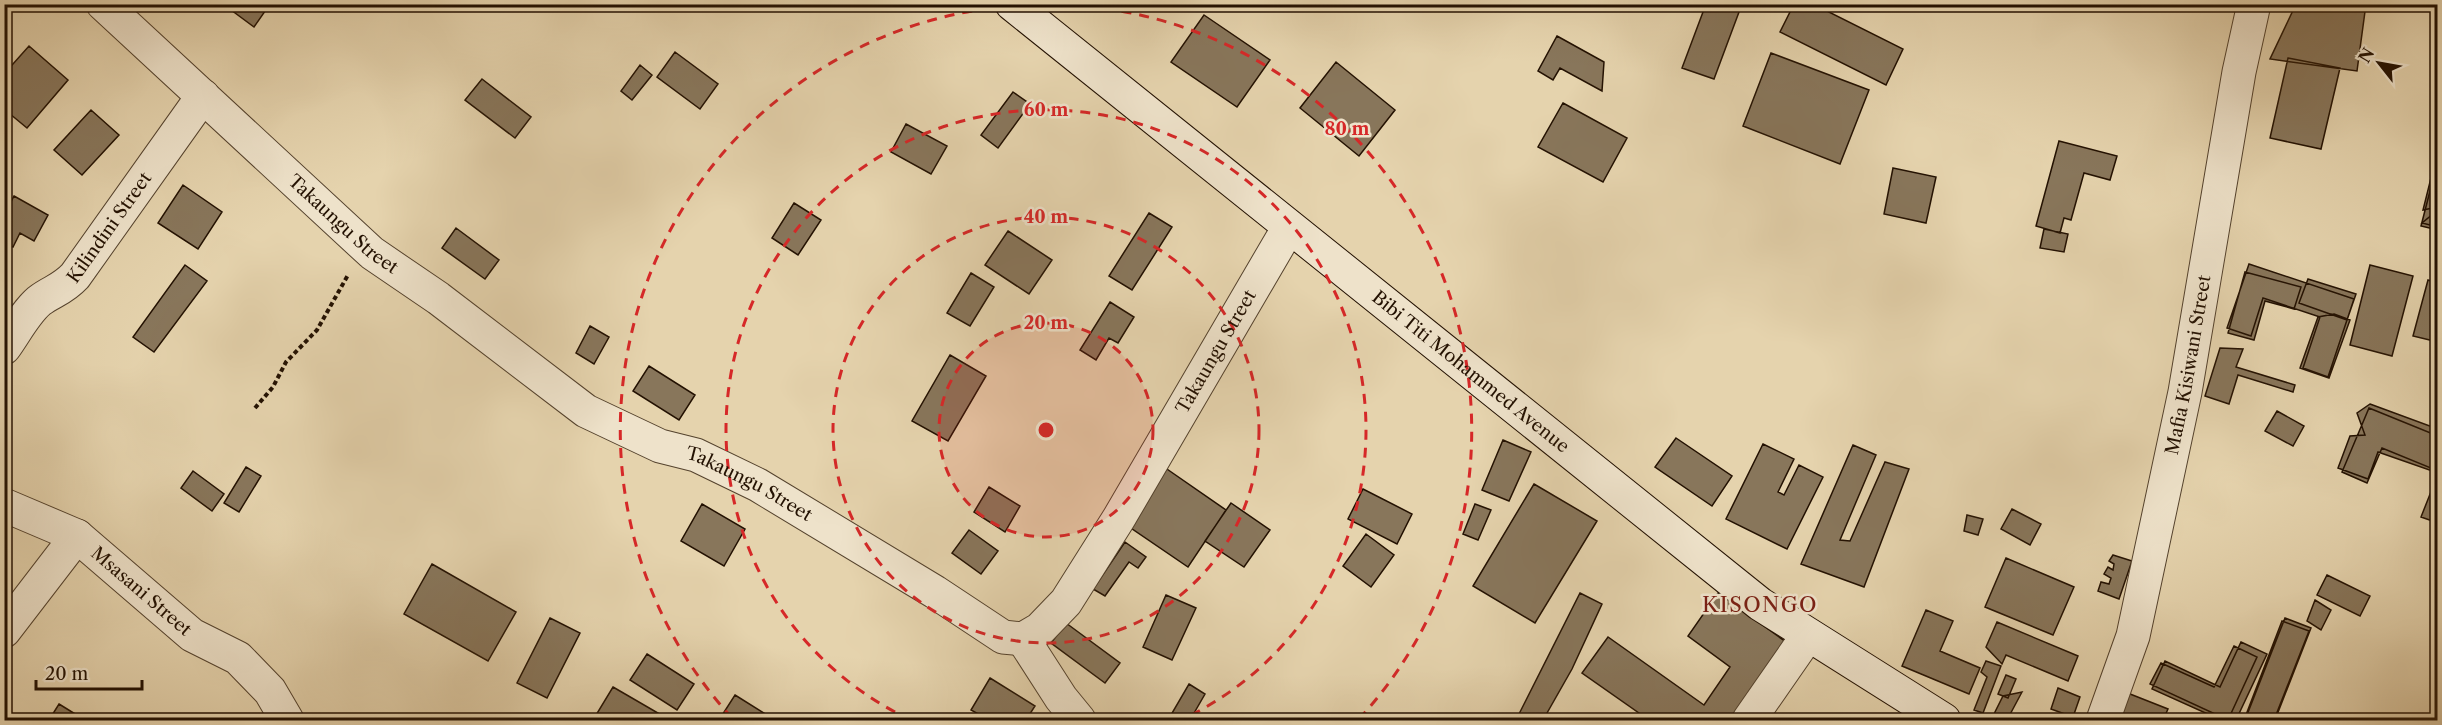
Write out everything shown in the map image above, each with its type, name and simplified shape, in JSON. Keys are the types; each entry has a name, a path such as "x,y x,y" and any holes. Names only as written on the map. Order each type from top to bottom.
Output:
{"street":[{"name":"Takaungu Street","path":"103,4 372,253 438,298 586,411 660,446 696,455 758,485 935,592 1003,637 1023,639 1040,629 1066,602 1119,518 1289,227"},
{"name":"Bibi Titi Mohammed Avenue","path":"1012,4 1760,604 1944,720"},
{"name":"Mafia Kisiwani Street","path":"2103,720 2133,636 2180,415 2239,72 2254,4"},
{"name":"Kilindini Street","path":"4,348 35,305 65,287 75,276 203,96"},
{"name":"Msasani Street","path":"4,505 77,536 192,635 238,658 270,691 287,720"},
{"path":"4,631 77,536"},
{"path":"1749,720 1808,635"},
{"path":"1023,639 1061,698 1079,720"}],"path":[{"path":"255,408 273,387 286,362 317,330 340,285 354,268 372,253"}],"building":[{"path":"223,4 270,4 254,27"},
{"path":"1706,4 1742,4 1714,79 1682,68"},
{"path":"1794,4 1813,4 1903,49 1886,85 1780,32"},
{"path":"2296,4 2366,4 2357,71 2270,59"},
{"path":"1204,15 1270,60 1237,107 1171,62"},
{"path":"1557,36 1604,62 1602,91 1560,68 1553,80 1538,71"},
{"path":"29,46 68,80 27,128 4,109 4,74"},
{"path":"675,52 718,84 700,109 657,77"},
{"path":"1771,53 1869,90 1840,164 1743,126"},
{"path":"2288,58 2340,68 2321,149 2270,138"},
{"path":"1336,62 1395,110 1359,156 1300,108"},
{"path":"640,65 652,75 632,100 621,91"},
{"path":"482,79 531,117 515,138 465,100"},
{"path":"1013,92 1030,104 998,148 981,135"},
{"path":"1563,103 1627,138 1603,182 1538,147"},
{"path":"91,110 119,135 82,175 54,150"},
{"path":"906,124 947,146 931,174 891,152"},
{"path":"2059,141 2117,156 2110,180 2084,173 2071,220 2064,218 2060,233 2036,226"},
{"path":"2438,150 2438,207 2423,210"},
{"path":"2438,160 2438,230 2421,226"},
{"path":"1893,168 1936,177 1926,223 1884,214"},
{"path":"183,185 222,212 198,249 158,223"},
{"path":"14,196 48,215 34,241 20,233 13,247 4,243 4,215"},
{"path":"794,203 821,220 798,255 772,238"},
{"path":"2438,210 2438,227 2422,223"},
{"path":"1149,213 1172,227 1132,290 1109,276"},
{"path":"456,228 499,260 485,279 442,248"},
{"path":"2044,229 2068,234 2064,252 2040,248"},
{"path":"1008,231 1052,260 1029,294 985,265"},
{"path":"2249,264 2354,299 2328,377 2303,368 2320,317 2263,298 2251,336 2227,328"},
{"path":"185,265 207,281 154,352 133,337"},
{"path":"2370,265 2413,276 2392,356 2350,345"},
{"path":"2245,272 2301,287 2294,309 2265,301 2254,340 2228,333"},
{"path":"971,273 994,287 970,326 947,313"},
{"path":"2308,279 2356,294 2347,320 2299,303"},
{"path":"2428,280 2438,283 2438,342 2413,336"},
{"path":"1110,302 1134,317 1118,343 1109,338 1096,360 1080,350"},
{"path":"2334,314 2350,320 2329,378 2300,368 2318,317"},
{"path":"590,326 609,337 594,364 576,353"},
{"path":"2220,348 2243,349 2236,367 2295,385 2293,392 2238,375 2229,404 2205,396"},
{"path":"950,355 986,376 948,441 912,421"},
{"path":"649,366 695,395 679,420 633,391"},
{"path":"2370,404 2438,429 2438,473 2378,452 2368,479 2338,468 2350,436 2365,435 2357,413"},
{"path":"2369,408 2438,436 2438,471 2382,448 2367,483 2342,472"},
{"path":"2277,411 2304,426 2293,446 2265,431"},
{"path":"1676,438 1732,476 1712,506 1655,467"},
{"path":"1503,440 1531,452 1509,501 1482,490"},
{"path":"1763,444 1794,459 1778,492 1784,495 1799,465 1823,477 1787,549 1726,519"},
{"path":"1853,445 1876,455 1840,540 1850,541 1885,462 1909,469 1864,587 1801,564"},
{"path":"246,467 261,476 239,512 224,503"},
{"path":"1164,467 1226,510 1188,567 1125,524"},
{"path":"193,471 224,494 212,511 181,488"},
{"path":"2438,474 2438,523 2421,517"},
{"path":"1534,484 1597,521 1535,623 1473,586"},
{"path":"989,487 1020,506 1005,532 974,512"},
{"path":"1363,489 1412,514 1397,544 1348,519"},
{"path":"1231,503 1270,530 1244,567 1205,541"},
{"path":"702,504 745,529 724,566 681,541"},
{"path":"1475,504 1491,510 1478,540 1463,534"},
{"path":"2012,509 2041,524 2030,545 2001,529"},
{"path":"1967,515 1983,519 1978,535 1964,531"},
{"path":"969,530 998,551 981,574 952,553"},
{"path":"1366,534 1394,555 1371,587 1343,566"},
{"path":"1125,542 1146,557 1138,568 1129,562 1105,596 1093,589"},
{"path":"2113,555 2132,561 2119,599 2098,591 2101,582 2109,584 2111,578 2104,574 2108,567 2113,570 2114,564 2109,561"},
{"path":"2006,558 2074,587 2053,635 1985,607"},
{"path":"432,564 516,612 488,661 404,614"},
{"path":"2327,575 2370,596 2360,616 2317,595"},
{"path":"1580,593 1602,604 1572,669 1543,720 1516,720"},
{"path":"1718,593 1786,642 1731,720 1649,720 1582,673 1608,637 1704,705 1730,667 1688,636"},
{"path":"1166,595 1196,608 1172,660 1143,647"},
{"path":"2315,600 2331,610 2321,630 2307,621"},
{"path":"1926,610 1953,621 1940,651 1980,668 1969,694 1902,666"},
{"path":"550,618 580,633 547,698 517,683"},
{"path":"2285,618 2311,628 2275,720 2245,720"},
{"path":"2282,621 2309,631 2274,720 2244,720"},
{"path":"1997,622 2078,656 2068,681 2006,655 2002,664 1986,647"},
{"path":"1066,623 1120,663 1105,683 1051,643"},
{"path":"2241,642 2267,654 2236,720 2221,720 2152,689 2165,661 2220,687"},
{"path":"2234,646 2257,657 2228,720 2150,684 2161,663 2214,687"},
{"path":"647,654 694,684 677,710 630,680"},
{"path":"1986,661 2001,666 1983,713 1974,710 1987,677 1981,672"},
{"path":"2006,675 2016,679 2008,698 1998,694"},
{"path":"990,678 1035,706 1026,720 989,720 971,710"},
{"path":"1189,684 1205,694 1190,720 1168,720"},
{"path":"613,687 670,720 628,720 624,718 623,720 593,720"},
{"path":"2058,688 2080,697 2073,717 2051,709"},
{"path":"2022,692 2007,720 1991,720 2003,696"},
{"path":"2125,692 2168,709 2163,720 2114,720"},
{"path":"735,695 775,720 719,720"},
{"path":"59,704 85,720 49,720"}],"district":[{"name":"KISONGO","path":"1760,604"}]}
